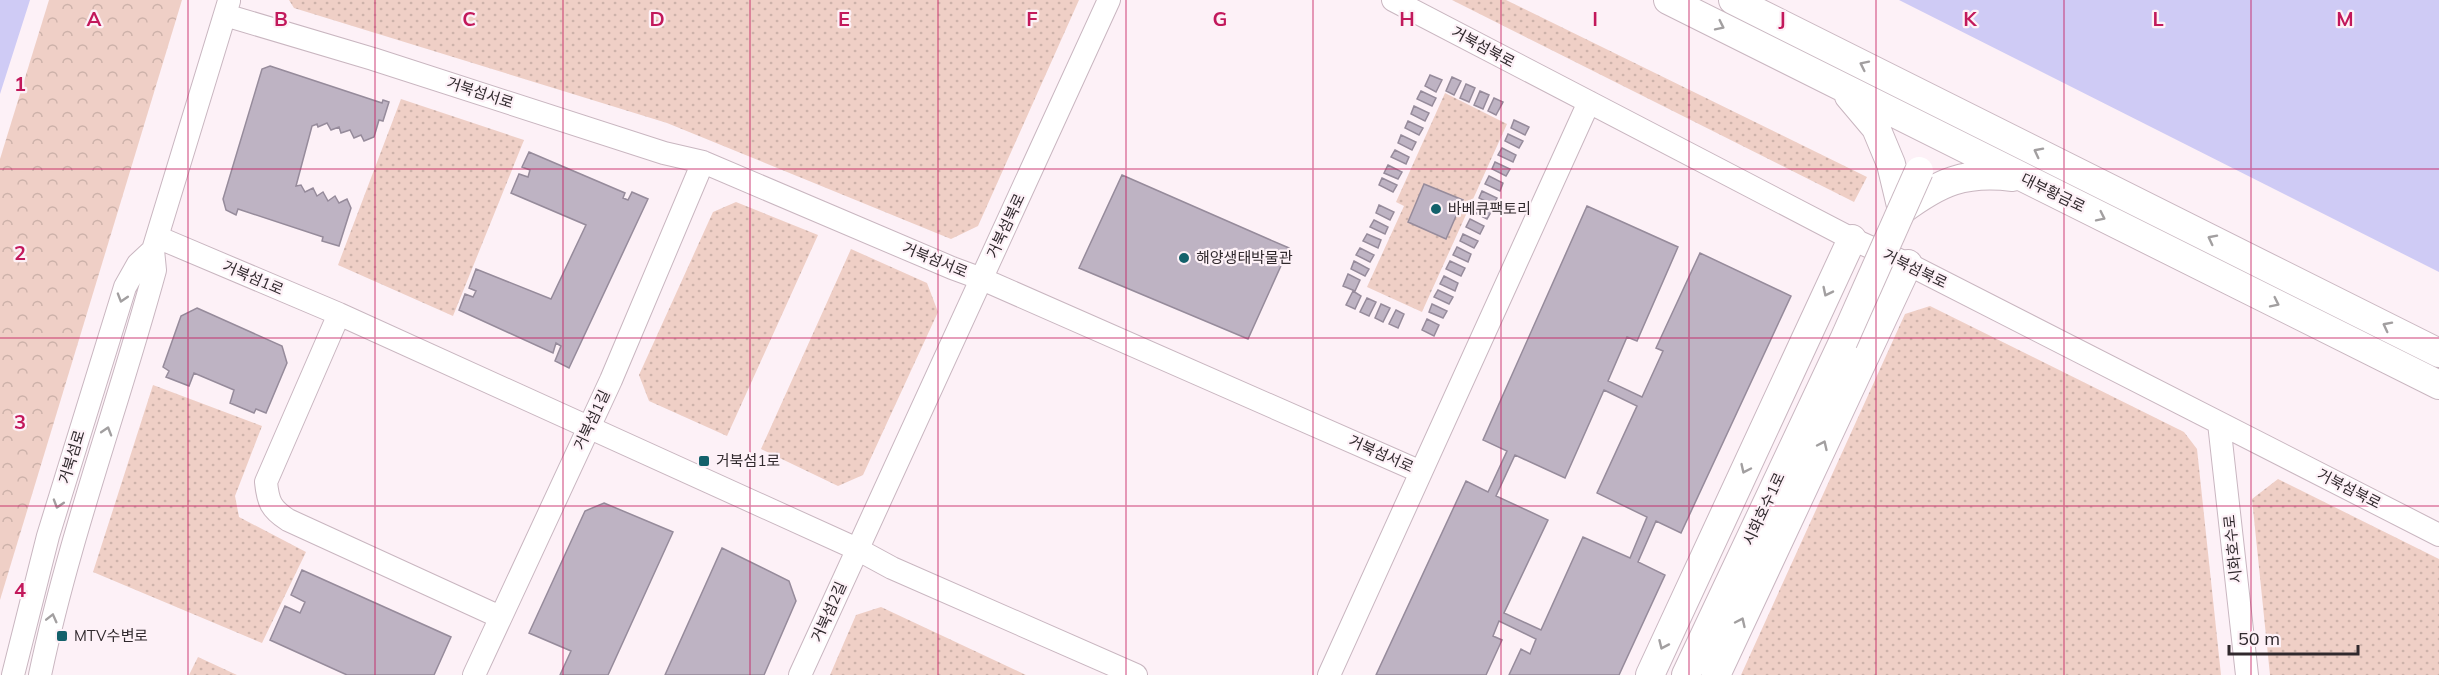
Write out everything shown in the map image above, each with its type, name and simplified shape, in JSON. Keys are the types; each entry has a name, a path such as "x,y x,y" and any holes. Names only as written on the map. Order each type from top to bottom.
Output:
{"main road":[{"name":"대부황금로","path":"1668,0 2439,385"},
{"name":"대부황금로","path":"1733,0 2439,352"},
{"path":"1839,85 1876,128 1887,153 1902,210 1930,189 1962,177 2001,176 2024,179"},
{"path":"1935,135 1949,107"},
{"name":"시화호수1로","path":"1686,675 1843,342 1935,135"},
{"path":"1650,675 1852,239"},
{"path":"1716,675 1908,264"}],"street":[{"name":"거북섬북로","path":"857,549 1109,0"},
{"name":"거북섬북로","path":"1393,0 1852,239 1908,264 2439,535"},
{"name":"거북섬서로","path":"227,7 373,59 664,153 703,162 982,279 1421,472 1329,675"},
{"name":"거북섬로","path":"40,675 52,617 75,535 155,270 155,244 227,7"},
{"path":"1421,472 1588,102"},
{"name":"거북섬1길","path":"474,675 615,370 703,162"},
{"name":"거북섬로","path":"13,675 48,536 125,287 138,264 155,244"},
{"name":"거북섬1로","path":"155,244 339,314 857,549 892,568 1136,675"},
{"path":"339,314 266,482 267,496 275,512 500,617"},
{"name":"시화호수로","path":"2219,423 2247,675"},
{"name":"거북섬2길","path":"800,675 857,549"}],"green space":[{"path":"49,0 182,0 0,600 0,159"},
{"path":"289,0 1079,0 978,226 951,239 667,123 294,8"},
{"path":"1452,0 1506,0 1867,177 1854,202"},
{"path":"1445,93 1507,124 1422,312 1367,287 1404,206 1396,202"},
{"path":"401,99 524,140 453,316 338,265"},
{"path":"736,202 818,235 727,436 649,401 639,375 713,212"},
{"path":"851,249 927,283 938,312 863,475 838,486 761,449"},
{"path":"1930,306 2184,432 2197,449 2221,675 1741,675 1905,314"},
{"path":"153,385 262,426 235,496 239,517 306,552 262,643 93,572"},
{"path":"2278,479 2439,559 2439,675 2270,675 2252,499"},
{"path":"881,607 1026,675 830,675 856,615"},
{"path":"198,657 237,675 189,675"}],"shaded area":[{"path":"0,0 30,0 0,94"},
{"path":"1899,0 2439,0 2439,272"}],"building":[{"path":"270,66 382,103 383,100 389,102 383,121 379,120 374,137 364,141 361,135 354,138 350,130 341,133 339,127 331,130 327,123 318,127 317,124 312,126 296,186 301,185 305,192 313,188 317,196 323,192 328,201 335,196 339,203 347,199 351,208 339,246 322,241 323,237 238,209 236,215 226,210 223,199 262,69"},
{"path":"1430,75 1442,80 1436,92 1425,86"},
{"path":"1452,77 1461,81 1454,95 1446,91"},
{"path":"1466,84 1475,88 1469,102 1460,98"},
{"path":"1421,91 1436,98 1432,106 1417,99"},
{"path":"1480,91 1489,95 1483,109 1474,105"},
{"path":"1494,98 1503,102 1496,115 1488,111"},
{"path":"1414,106 1429,113 1425,121 1411,114"},
{"path":"1514,120 1529,127 1525,135 1511,128"},
{"path":"1408,121 1423,128 1419,135 1405,128"},
{"path":"1508,134 1523,141 1519,148 1505,141"},
{"path":"1401,135 1416,142 1412,150 1398,143"},
{"path":"1502,148 1516,155 1513,162 1498,155"},
{"path":"1395,150 1409,157 1406,164 1391,157"},
{"path":"529,152 625,193 623,198 628,200 632,192 648,199 569,368 555,361 561,346 556,343 553,353 459,310 465,294 473,297 476,291 469,288 476,269 551,299 586,225 511,193 519,174 528,177 530,170 522,167"},
{"path":"1495,162 1510,169 1506,176 1492,169"},
{"path":"1388,165 1402,172 1398,179 1384,173"},
{"name":"해양생태박물관","path":"1122,175 1289,248 1248,339 1079,268"},
{"path":"1489,176 1503,183 1500,191 1485,184"},
{"path":"1382,178 1397,185 1393,192 1379,185"},
{"name":"바베큐팩토리","path":"1424,184 1463,200 1446,239 1408,222"},
{"path":"1482,191 1497,198 1493,205 1479,198"},
{"path":"1379,205 1394,212 1390,220 1376,213"},
{"path":"1476,205 1491,212 1487,219 1473,212"},
{"path":"1587,206 1678,247 1637,341 1627,337 1608,381 1642,397 1663,351 1656,348 1700,253 1791,296 1681,533 1656,521 1638,562 1665,575 1619,675 1509,675 1521,649 1530,654 1536,639 1499,621 1493,636 1502,640 1486,675 1376,675 1466,481 1488,492 1507,451 1483,440","holes":["1604,390 1637,406 1597,493 1647,517 1630,558 1583,537 1541,630 1504,613 1548,520 1496,496 1515,455 1565,478"]},
{"path":"1470,219 1484,226 1480,234 1466,227"},
{"path":"1374,220 1388,227 1385,234 1370,227"},
{"path":"1367,234 1381,240 1378,248 1363,241"},
{"path":"1463,234 1478,241 1474,248 1460,241"},
{"path":"1457,247 1471,254 1468,262 1453,255"},
{"path":"1360,248 1374,255 1370,262 1356,255"},
{"path":"1354,261 1369,269 1365,276 1351,269"},
{"path":"1450,261 1465,268 1461,276 1446,269"},
{"path":"1348,274 1360,280 1355,291 1343,286"},
{"path":"1444,276 1458,283 1455,291 1440,284"},
{"path":"1438,290 1453,297 1449,304 1434,297"},
{"path":"1353,291 1361,296 1355,309 1346,305"},
{"path":"1367,298 1376,302 1369,316 1360,312"},
{"path":"1381,304 1390,308 1383,322 1375,318"},
{"path":"1432,304 1447,311 1443,318 1429,312"},
{"path":"197,308 282,346 287,363 266,413 256,409 254,413 230,403 234,390 194,373 189,386 166,377 169,371 163,367 181,316"},
{"path":"1396,310 1404,314 1398,328 1389,324"},
{"path":"1427,319 1439,325 1434,336 1422,330"},
{"path":"604,503 673,532 608,675 560,675 571,651 529,633 585,511"},
{"path":"722,548 789,581 796,601 764,675 665,675"},
{"path":"302,570 451,637 434,675 347,675 270,640 285,606 300,613 305,602 291,595"}],"place":[{"name":"바베큐팩토리","path":"1436,209"},
{"name":"해양생태박물관","path":"1184,258"},
{"name":"거북섬1로","path":"704,461"},
{"name":"MTV수변로","path":"62,636"}]}
